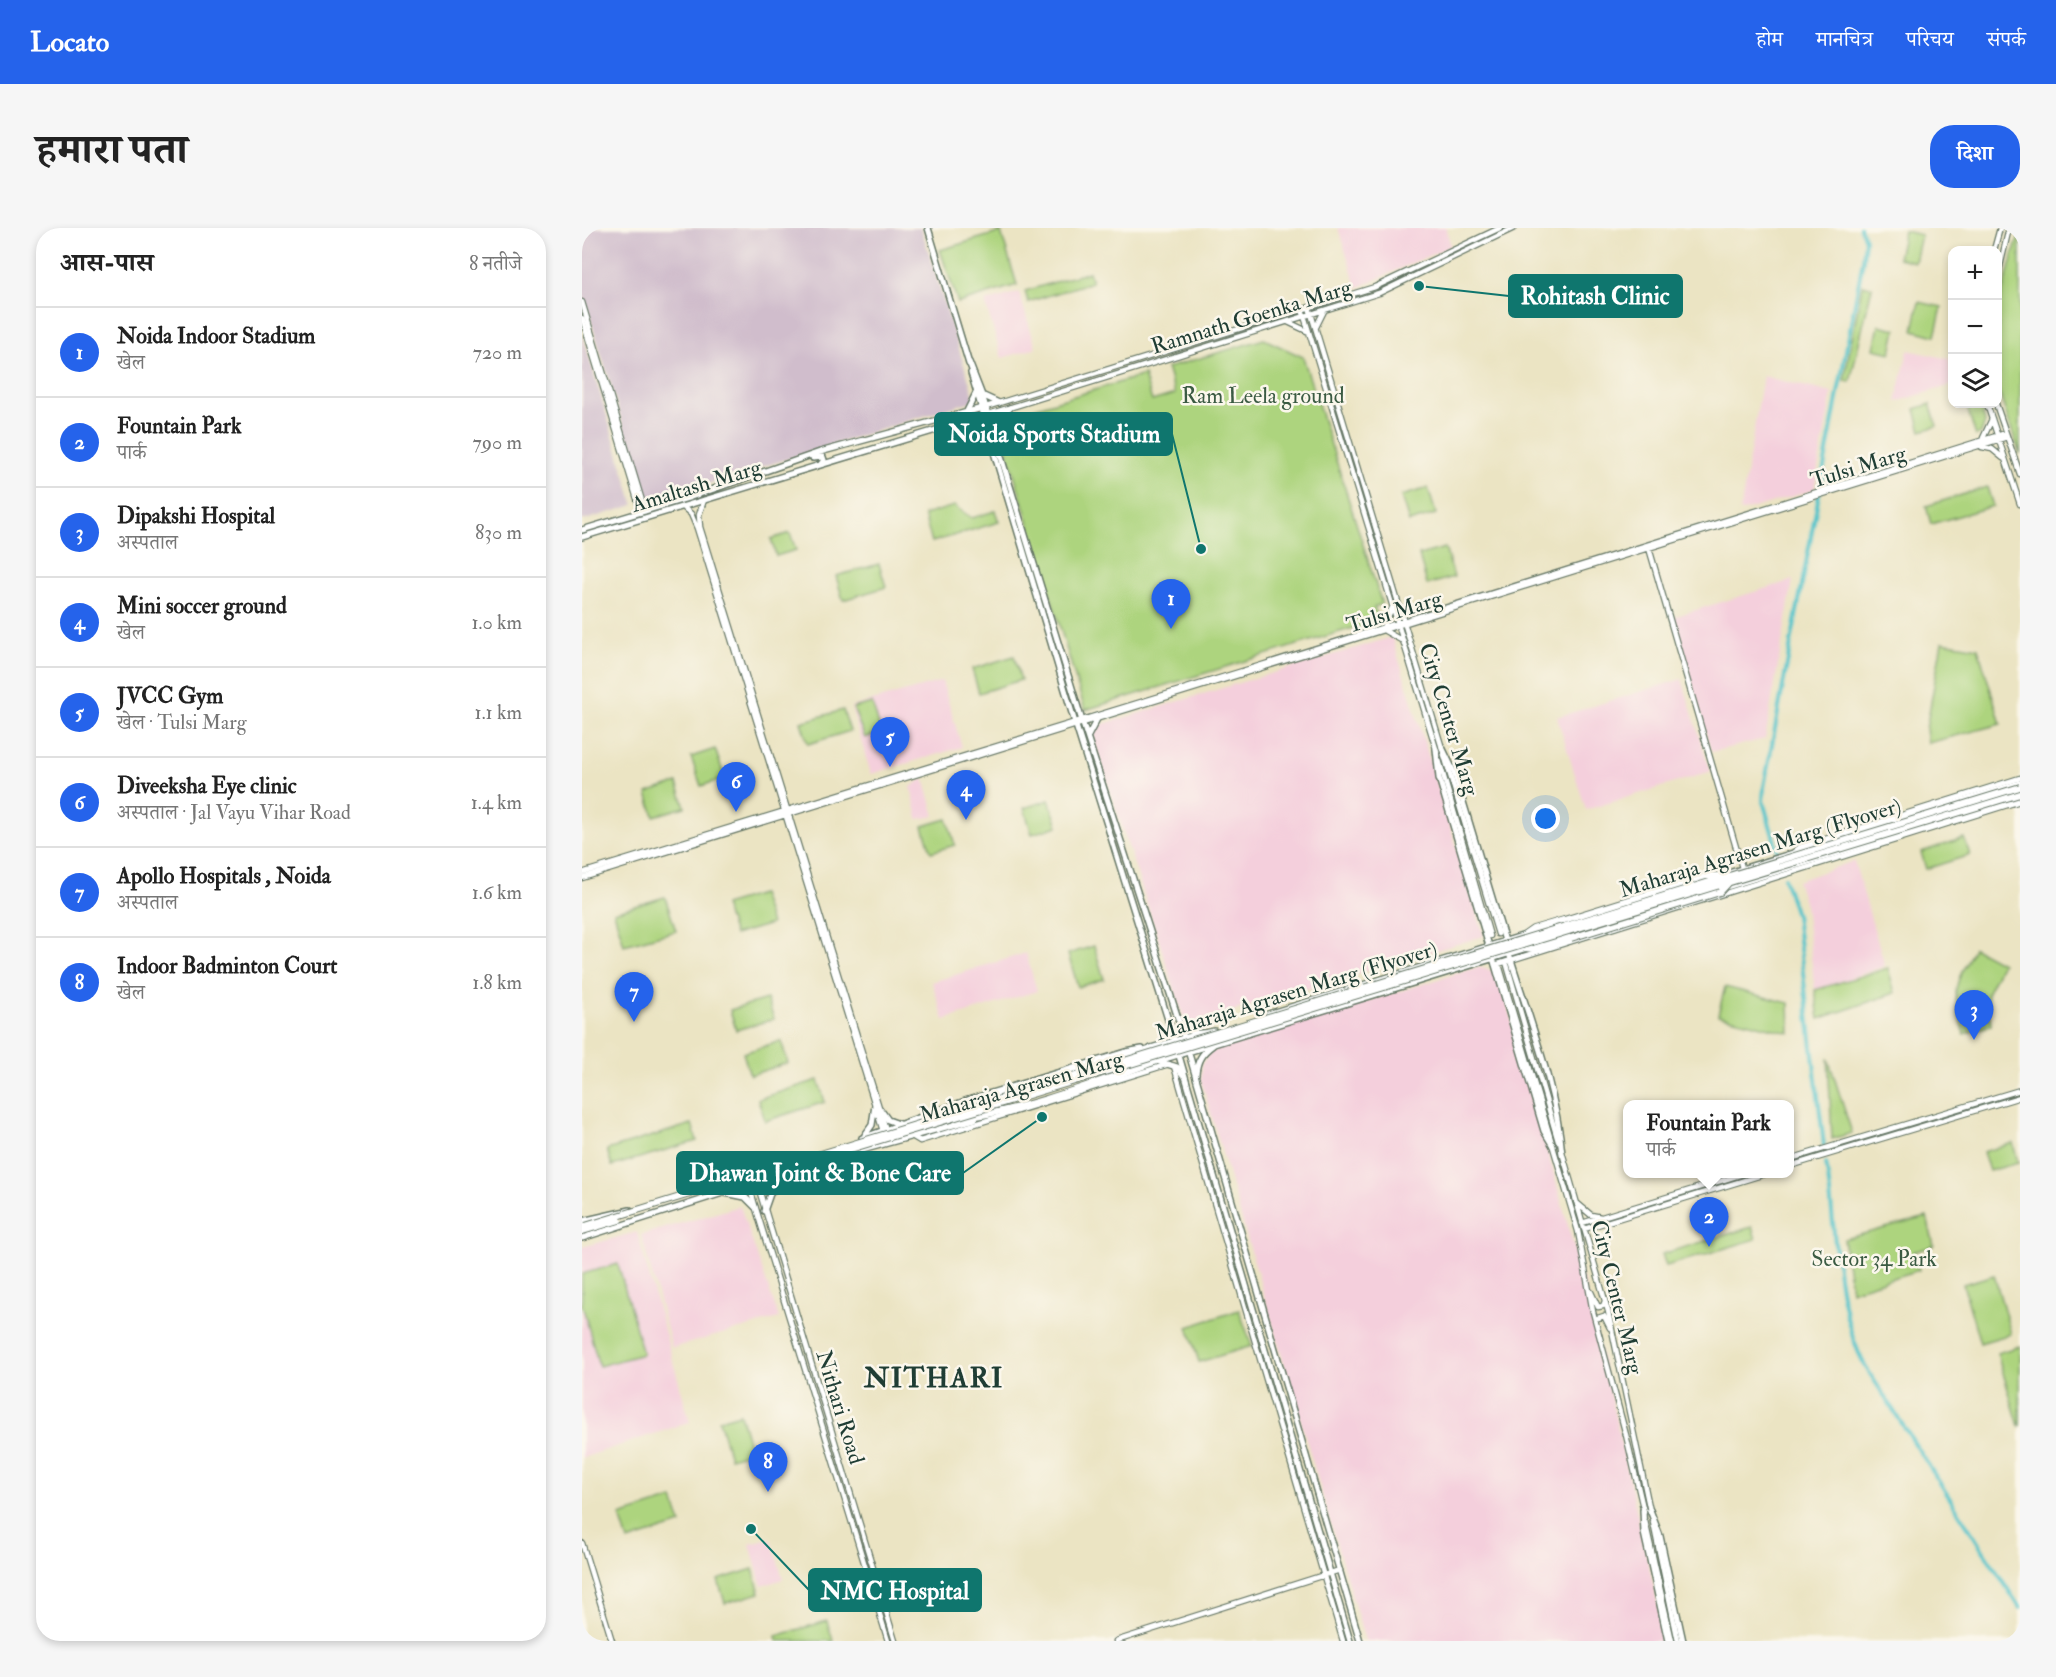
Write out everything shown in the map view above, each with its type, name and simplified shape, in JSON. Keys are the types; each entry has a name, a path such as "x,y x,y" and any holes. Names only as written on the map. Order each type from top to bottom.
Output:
{"main road":[{"path":"928,228 976,392 984,407"},
{"path":"969,362 995,435 1087,737 1184,1038 1360,1641"},
{"path":"966,413 976,392"},
{"path":"982,395 999,403"},
{"name":"Amaltash Marg","path":"582,530 835,448 984,407"},
{"path":"995,435 1001,417 1010,408"},
{"name":"Amaltash Marg","path":"582,537 986,415"},
{"path":"962,423 977,428 990,439 1075,724 1175,1040 1327,1574 1350,1641"},
{"path":"835,448 831,456 839,459"},
{"path":"809,456 823,457 824,460 819,465"},
{"path":"1087,737 1097,719"},
{"path":"1439,748 1454,772 1505,941"},
{"path":"1439,748 1438,778 1489,946"},
{"path":"1188,1053 1217,1042 1379,993 1525,948 1776,872 1791,867 2019,798 2018,786 1876,827 1374,981 1379,993"},
{"name":"Maharaja Agrasen Marg (Flyover)","path":"582,1230 956,1119 1731,878 2018,786"},
{"name":"Maharaja Agrasen Marg (Flyover)","path":"582,1230 935,1119 1731,878 2019,798"},
{"path":"1876,827 1880,840"},
{"path":"1523,936 1533,929 1706,876 1731,878"},
{"path":"1525,948 1535,949 1720,892 1731,878"},
{"path":"1574,921 1579,932"},
{"path":"1509,953 1509,963 1560,1126 1562,1154"},
{"path":"1493,958 1544,1131 1553,1146"},
{"name":"Maharaja Agrasen Marg","path":"582,1230 633,1209 800,1159 903,1125 968,1100 1126,1052 1155,1048 1374,981"},
{"path":"1177,1018 1190,1032 1200,1033"},
{"path":"935,1119 954,1109 1155,1048 1163,1042 1170,1026"},
{"path":"1196,1078 1197,1064 1203,1052 1217,1042"},
{"name":"Maharaja Agrasen Marg","path":"582,1230 638,1220 718,1193 910,1135 1020,1107 1118,1078 1157,1061 1188,1053"},
{"path":"956,1119 998,1111 1157,1061 1172,1065 1186,1081"},
{"path":"858,1140 870,1131 877,1107 894,1124 903,1125"},
{"path":"796,1153 800,1159"},
{"path":"764,1211 770,1194 790,1171"},
{"path":"718,1193 745,1197 755,1207"},
{"path":"633,1209 638,1212 638,1220"},
{"path":"1643,1510 1644,1533 1670,1641"},
{"path":"1650,1510 1660,1536 1681,1641"}],"street":[{"name":"Ramnath Goenka Marg","path":"984,407 1375,287 1500,228"},
{"name":"Ramnath Goenka Marg","path":"986,415 1388,290 1514,228"},
{"path":"1996,246 2000,228"},
{"path":"2002,258 2009,228"},
{"path":"582,302 643,511"},
{"name":"City Center Marg","path":"1309,307 1404,622 1490,936"},
{"name":"City Center Marg","path":"1302,309 1401,640 1439,748 1498,934"},
{"path":"1316,327 1324,311"},
{"path":"582,318 643,511"},
{"path":"1288,322 1309,332"},
{"path":"1989,408 2020,504"},
{"path":"1997,408 2020,474"},
{"path":"1992,419 1988,432 1980,443 1999,453 2005,459"},
{"name":"Tulsi Marg","path":"1082,721 1097,719 2007,435"},
{"path":"704,500 699,515 706,551"},
{"path":"683,507 692,516 706,551 885,1130"},
{"path":"692,516 696,518 699,515"},
{"path":"1648,546 1743,868"},
{"name":"Tulsi Marg","path":"1404,622 1415,622 1648,546"},
{"path":"1392,608 1383,629 1401,640"},
{"path":"1407,634 1415,622"},
{"name":"Tulsi Marg","path":"582,878 1082,721 1260,668"},
{"name":"Tulsi Marg","path":"582,873 785,809 1075,724"},
{"path":"1794,852 1800,848 2020,778"},
{"path":"1497,966 2019,798"},
{"path":"794,829 797,812"},
{"path":"787,815 794,829 877,1107"},
{"path":"910,1135 920,1141 1172,1065 1327,1574 1343,1641"},
{"path":"1794,1158 2020,1089"},
{"path":"1794,1165 2020,1097"},
{"name":"City Center Marg","path":"1553,1146 1578,1231 1595,1319 1643,1510"},
{"name":"City Center Marg","path":"1562,1154 1605,1301 1650,1510"},
{"name":"Nithari Road","path":"754,1173 807,1365 895,1641"},
{"path":"746,1175 807,1365 888,1641"},
{"path":"1582,1223 1727,1178"},
{"path":"1584,1230 1749,1178"},
{"path":"1576,1202 1591,1215 1604,1217"},
{"path":"1589,1289 1598,1307 1603,1306 1605,1301"},
{"path":"1595,1319 1604,1316 1612,1332"},
{"path":"582,1543 612,1641"},
{"path":"1116,1641 1340,1570"}],"shaded area":[{"path":"582,228 921,228 975,400 647,503 582,292"},
{"path":"1338,228 1446,228 1451,246 1357,288"},
{"path":"1019,292 1036,348 1002,358 985,302"},
{"path":"582,334 634,505 582,521"},
{"path":"1908,350 1948,359 1948,386 1896,402"},
{"path":"1763,376 1832,393 1814,490 1740,512"},
{"path":"1793,580 1765,739 1711,752 1673,617"},
{"path":"1392,637 1484,936 1186,1025 1090,728"},
{"path":"1682,679 1710,772 1586,810 1557,717"},
{"path":"942,681 962,747 871,774 851,707"},
{"path":"924,778 935,816 918,819 911,787"},
{"path":"1854,861 1885,966 1815,990 1805,905 1797,881"},
{"path":"1026,953 1037,991 944,1020 932,982"},
{"path":"1478,967 1493,971 1500,979 1590,1305 1666,1641 1365,1641 1201,1080 1202,1064 1208,1054 1221,1046"},
{"path":"740,1206 779,1318 672,1348 641,1235"},
{"path":"637,1232 690,1422 582,1458 582,1247"},
{"path":"771,1539 783,1579 762,1586 750,1544"}],"green space":[{"path":"1904,231 1921,235 1915,262 1898,258"},
{"path":"1001,232 1017,285 958,303 940,250"},
{"path":"2020,232 2020,454 2002,402 2002,293"},
{"path":"1089,272 1092,282 1028,302 1025,291"},
{"path":"1862,285 1872,287 1850,382 1844,381"},
{"path":"1919,302 1942,307 1935,336 1913,330"},
{"path":"1879,325 1896,329 1891,353 1874,349"},
{"name":"Ram Leela ground","path":"1264,339 1303,357 1382,604 1374,607 1379,620 1085,710 1000,426 1008,416 1144,375 1152,401 1175,394 1167,368"},
{"path":"1930,404 1937,426 1921,431 1915,409"},
{"path":"1967,408 1981,408 1985,422 1981,434 1976,436"},
{"path":"1987,487 1993,506 1931,524 1926,506"},
{"path":"1428,488 1436,514 1409,522 1401,496"},
{"path":"954,506 972,518 995,511 999,522 932,542 924,515"},
{"path":"790,533 796,550 776,556 771,539"},
{"path":"1445,548 1454,577 1427,585 1419,555"},
{"path":"879,564 886,587 843,600 836,576"},
{"path":"1942,642 1978,648 2001,724 1928,743 1926,729"},
{"path":"1014,656 1021,680 979,693 972,669"},
{"path":"872,703 880,728 877,734 865,738 853,708"},
{"path":"843,710 850,731 808,744 801,722"},
{"path":"715,749 725,778 701,786 691,757"},
{"path":"677,783 685,807 654,816 647,793"},
{"path":"1049,800 1058,826 1032,834 1024,808"},
{"path":"947,819 955,845 931,852 923,826"},
{"path":"1964,838 1970,855 1926,869 1921,852"},
{"path":"761,894 771,924 734,935 724,905"},
{"path":"665,897 676,931 624,945 614,912"},
{"path":"1094,946 1104,979 1078,987 1068,954"},
{"path":"1974,948 2002,963 1987,994 1991,1025 1964,1034 1957,1008 1956,990"},
{"path":"1888,968 1895,993 1819,1019 1815,990"},
{"path":"1725,987 1789,1003 1790,1033 1718,1015"},
{"path":"767,999 774,1019 736,1030 730,1010"},
{"path":"781,1041 788,1063 750,1075 743,1053"},
{"path":"1828,1058 1852,1133 1832,1139"},
{"path":"818,1080 825,1102 765,1121 758,1099"},
{"path":"692,1124 697,1141 612,1166 607,1150"},
{"path":"2013,1143 2018,1163 1989,1171 1983,1152"},
{"name":"Sector 34 Park","path":"1927,1217 1934,1246 1913,1252 1919,1270 1851,1291 1844,1239"},
{"path":"1752,1227 1756,1239 1666,1266 1662,1254"},
{"path":"618,1264 643,1354 599,1366 582,1304 582,1274"},
{"path":"1994,1275 2011,1334 1980,1343 1963,1284"},
{"path":"1239,1310 1252,1346 1199,1362 1188,1327"},
{"path":"2020,1346 2020,1426 2019,1426 1997,1353"},
{"path":"740,1414 751,1452 730,1458 719,1420"},
{"path":"673,1499 681,1524 628,1541 620,1516"},
{"path":"753,1569 760,1593 725,1603 718,1580"},
{"path":"827,1621 833,1641 777,1641 776,1636"}],"waterway":[{"path":"1780,860 1763,801 1764,787 1863,260 1865,239 1860,228"},
{"path":"1784,878 1796,915 1824,1146"},
{"path":"1826,1163 1841,1293 1855,1343 1865,1366 2020,1608"}],"place":[{"name":"Rohitash Clinic","path":"1419,286"},
{"name":"Noida Sports Stadium","path":"1201,549"},
{"name":"Noida Indoor Stadium","path":"1171,629"},
{"name":"JVCC Gym","path":"890,767"},
{"name":"Diveeksha Eye clinic","path":"736,812"},
{"name":"Mini soccer ground","path":"966,820"},
{"name":"Apollo Hospitals , Noida","path":"634,1022"},
{"name":"Dipakshi Hospital","path":"1974,1040"},
{"name":"Dhawan Joint & Bone Care","path":"1042,1117"},
{"name":"Fountain Park","path":"1709,1247"},
{"name":"Indoor Badminton Court","path":"768,1492"},
{"name":"NMC Hospital","path":"751,1529"}],"district":[{"name":"NITHARI","path":"934,1377"}]}
